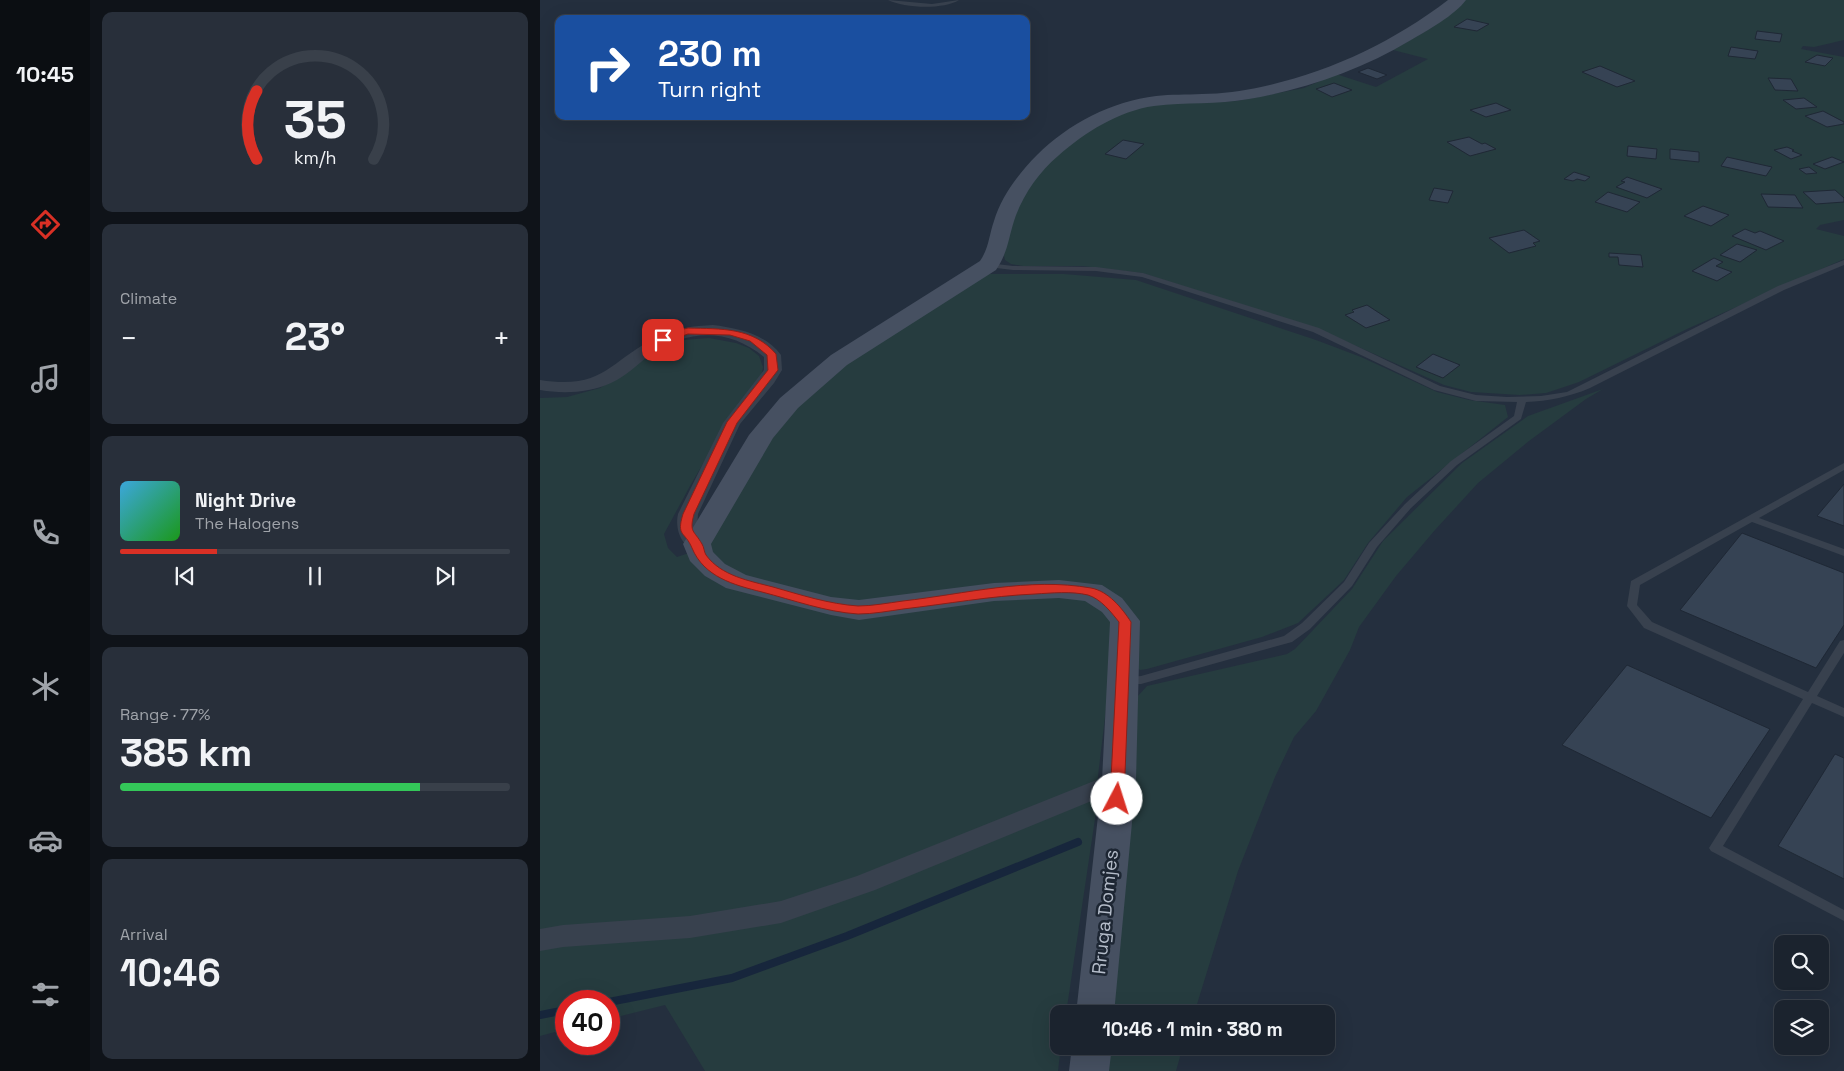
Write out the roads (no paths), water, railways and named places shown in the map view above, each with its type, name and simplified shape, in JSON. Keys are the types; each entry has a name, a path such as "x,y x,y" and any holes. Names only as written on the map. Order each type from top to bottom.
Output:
{"street":[{"path":"540,385 576,388 605,379 652,346 674,334 688,331 716,330 744,335 772,354 773,370 768,379 732,422 688,514 685,526 688,535 697,544 762,435 789,403 839,360 988,265 996,254 1006,214 1027,179 1056,147 1104,116 1126,106 1149,101 1212,99 1260,92 1318,78 1361,61 1405,39 1435,19 1458,0"},
{"name":"Rruga Domjes","path":"697,544 700,556 715,570 736,582 840,608 859,610 994,592 1059,588 1092,592 1112,605 1125,622 1123,682 1119,780 1096,1005"},
{"path":"540,940 563,936 690,927 780,912 866,883 1119,780"},
{"path":"1089,1071 1091,1055"}],"lane":[{"path":"891,0 942,6 956,0"},
{"path":"988,265 1012,268 1096,269 1143,276 1316,330 1437,388 1476,398 1522,400 1569,394 1588,386 1781,288 1844,262"},
{"path":"1123,682 1141,680 1288,639 1348,584 1373,546 1408,506 1454,463 1518,417 1522,400"},
{"path":"1844,466 1635,583 1632,606 1648,625 1844,713"},
{"path":"1751,518 1844,553"},
{"path":"1844,644 1715,848 1844,916"}],"waterway":[{"path":"620,1000 732,978 847,936 1078,842"},
{"path":"540,1015 555,1012"}]}
